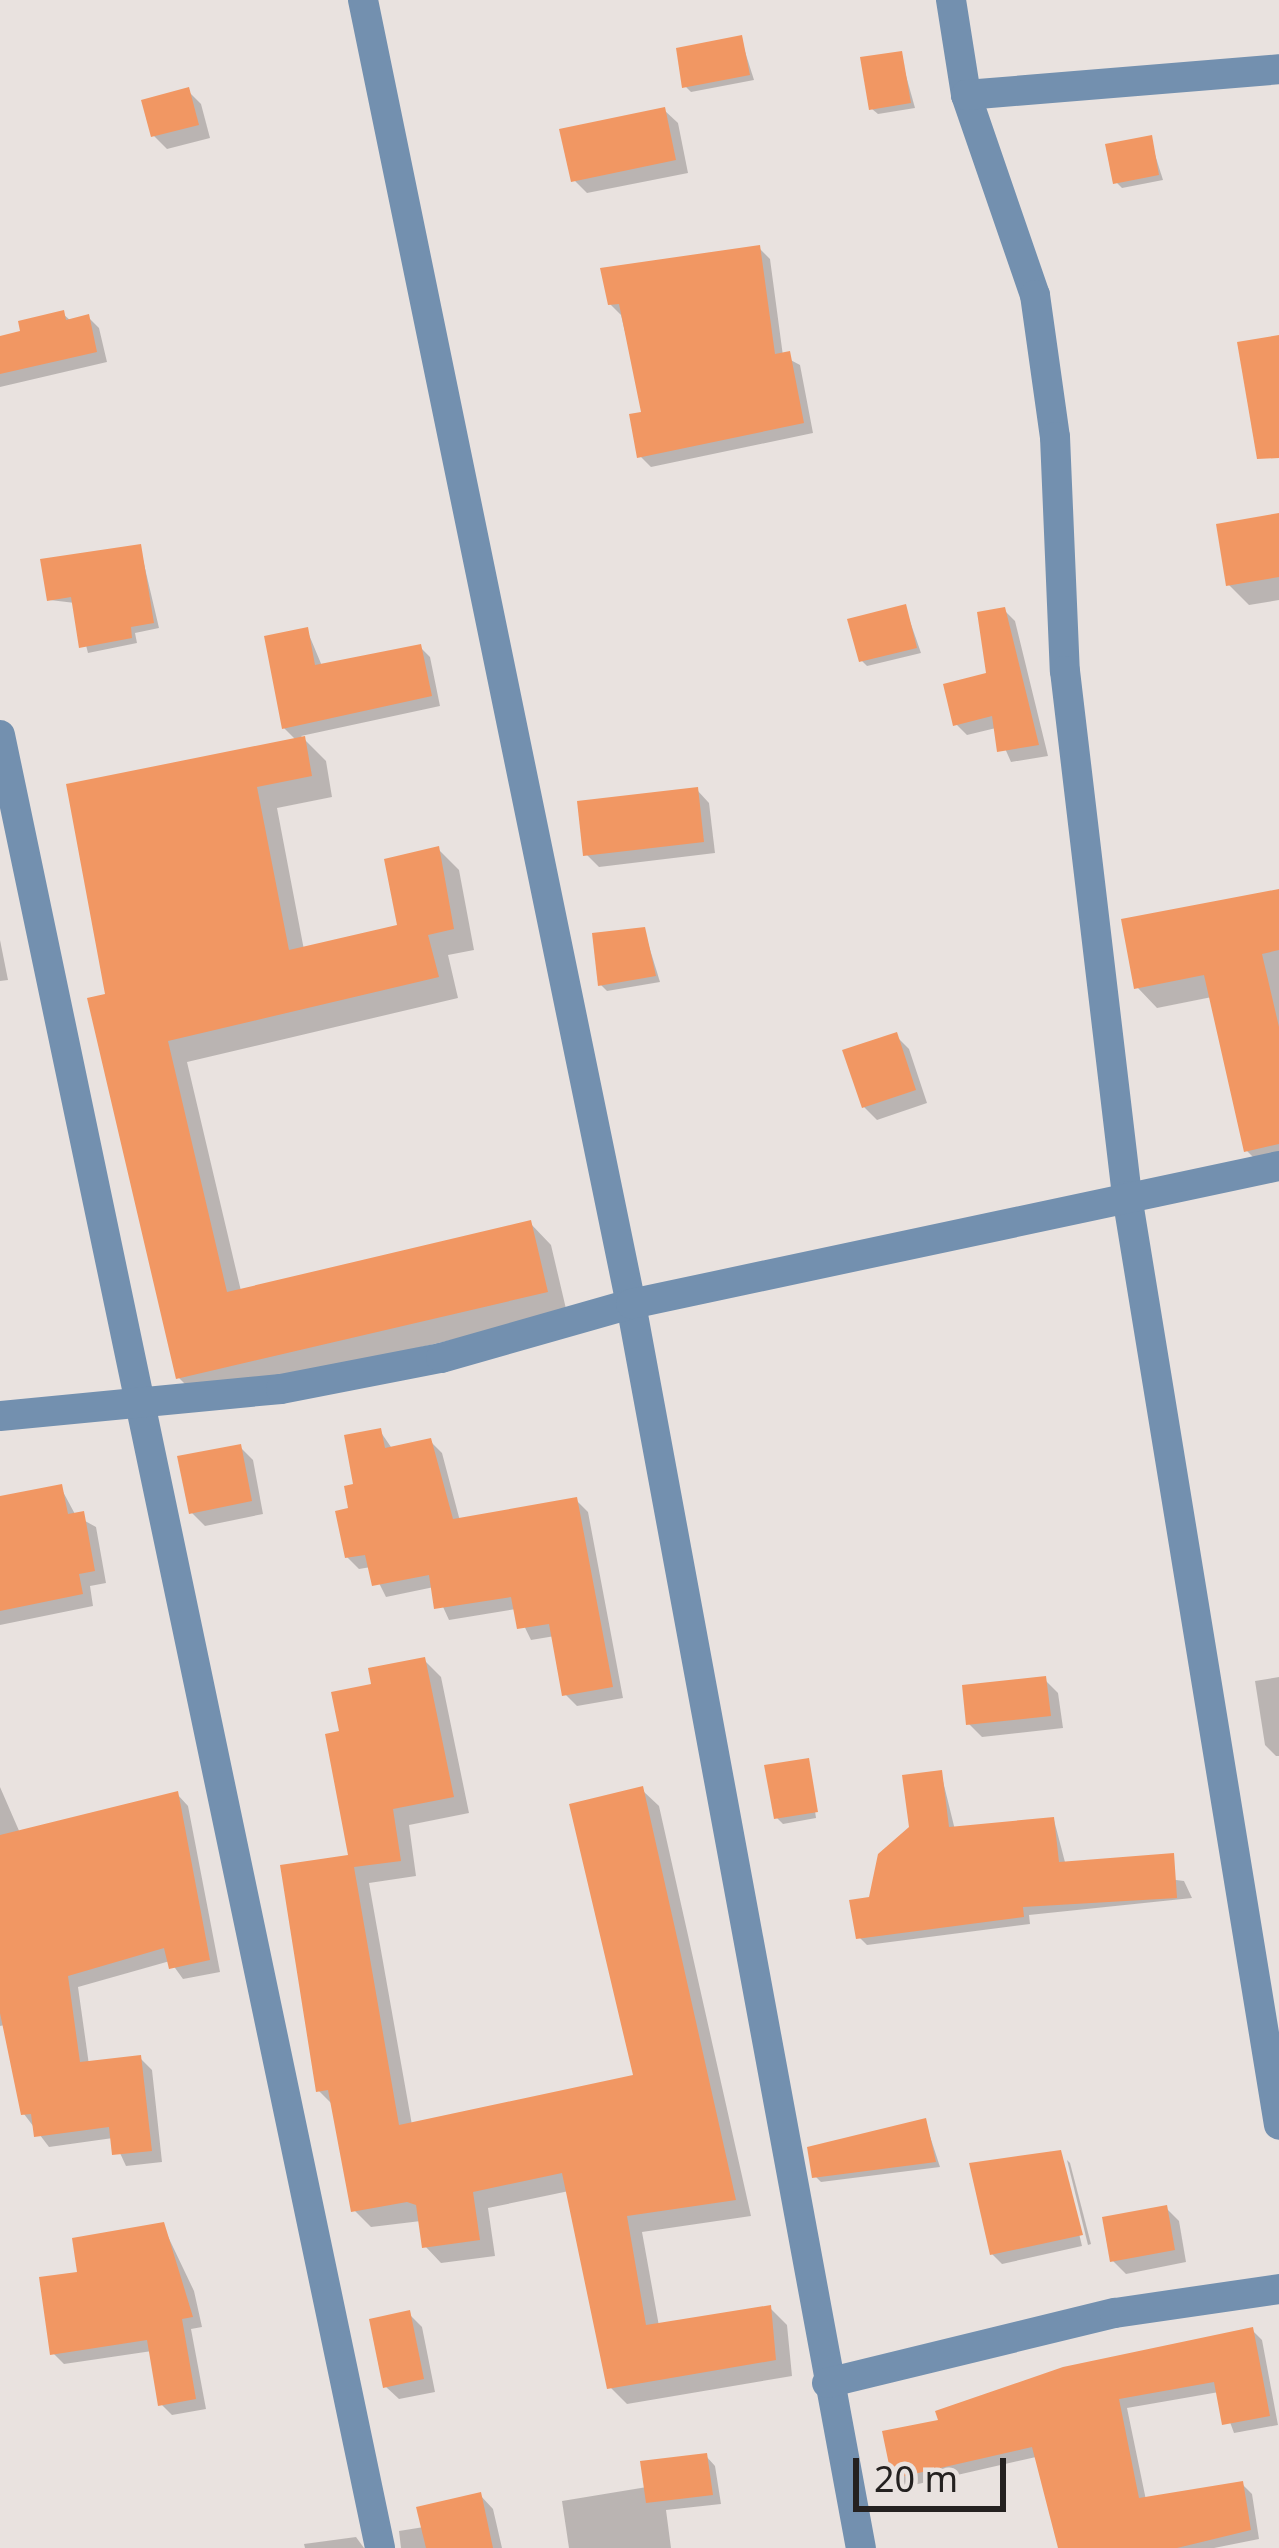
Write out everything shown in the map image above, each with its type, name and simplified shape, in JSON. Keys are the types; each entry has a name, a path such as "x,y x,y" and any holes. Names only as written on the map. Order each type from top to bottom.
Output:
{"street":[{"path":"363,0 631,1304 827,2384 861,2548"},
{"path":"951,0 966,94 1035,295 1055,436 1065,671 1127,1196 1279,2125"},
{"path":"966,94 1279,69"},
{"path":"0,735 380,2548"},
{"path":"0,1416 138,1406 441,1358 631,1304 1279,1166"},
{"path":"827,2384 1115,2313 1279,2289"}],"building":[{"path":"742,35 750,75 682,88 676,48"},
{"path":"902,51 911,103 869,110 860,57"},
{"path":"189,87 199,125 151,137 141,100"},
{"path":"665,107 676,160 571,182 559,129"},
{"path":"1152,135 1159,175 1113,184 1105,144"},
{"path":"760,245 775,354 790,351 804,423 637,458 629,414 641,412 619,304 608,305 600,268"},
{"path":"64,310 66,320 89,314 97,352 0,374 0,336 20,331 18,321"},
{"path":"1279,335 1279,458 1257,459 1237,342"},
{"path":"1279,513 1279,577 1226,586 1216,524"},
{"path":"141,544 154,623 131,627 132,638 79,648 71,597 47,601 40,559"},
{"path":"906,604 917,648 859,662 847,619"},
{"path":"1005,607 1039,745 997,752 992,716 953,726 943,684 986,673 977,612"},
{"path":"308,627 315,665 421,644 432,696 282,729 264,636"},
{"path":"305,736 312,776 257,787 289,950 397,925 384,859 439,846 454,929 428,935 439,977 168,1041 227,1292 531,1220 548,1292 176,1379 87,998 105,994 66,784"},
{"path":"698,787 704,842 583,856 577,801"},
{"path":"1279,889 1279,950 1262,954 1279,1027 1279,1144 1244,1152 1204,975 1134,989 1121,919"},
{"path":"645,927 656,976 598,986 592,933"},
{"path":"897,1032 916,1090 862,1108 842,1050"},
{"path":"381,1428 385,1448 431,1438 453,1519 577,1497 613,1687 562,1696 549,1624 517,1629 511,1597 434,1609 429,1575 372,1586 365,1555 345,1558 335,1511 348,1508 344,1486 353,1484 344,1435"},
{"path":"241,1444 252,1501 189,1514 177,1456"},
{"path":"62,1484 68,1514 84,1511 95,1571 79,1574 83,1594 0,1611 0,1496"},
{"path":"425,1657 454,1797 393,1809 401,1861 354,1867 399,2125 633,2075 569,1804 643,1786 736,2200 627,2216 646,2325 771,2305 776,2360 607,2389 562,2173 473,2192 480,2240 422,2248 416,2205 407,2202 351,2212 328,2090 316,2092 280,1865 348,1855 325,1734 339,1731 331,1692 371,1684 368,1668"},
{"path":"1046,1676 1051,1716 966,1725 962,1685"},
{"path":"809,1758 818,1812 774,1819 764,1765"},
{"path":"942,1770 949,1827 1054,1817 1059,1862 1174,1853 1177,1898 1023,1907 1024,1917 856,1939 849,1900 869,1897 878,1854 909,1827 902,1775"},
{"path":"178,1791 210,1960 169,1969 164,1948 68,1976 80,2062 141,2055 152,2151 112,2155 109,2127 34,2137 31,2114 21,2115 0,2013 0,1835"},
{"path":"926,2118 936,2162 812,2178 807,2147"},
{"path":"1061,2150 1083,2235 990,2255 969,2163"},
{"path":"1167,2205 1175,2250 1110,2262 1102,2217"},
{"path":"164,2222 193,2317 182,2319 196,2399 158,2406 147,2340 50,2355 39,2277 77,2272 72,2238"},
{"path":"410,2310 424,2379 383,2388 369,2319"},
{"path":"1253,2327 1270,2416 1222,2425 1214,2382 1119,2399 1139,2498 1243,2481 1251,2530 1177,2548 1058,2548 1032,2447 892,2479 882,2431 938,2420 935,2411 1063,2367"},
{"path":"707,2453 713,2495 646,2503 640,2461"},
{"path":"481,2492 493,2548 426,2548 416,2507"}]}
